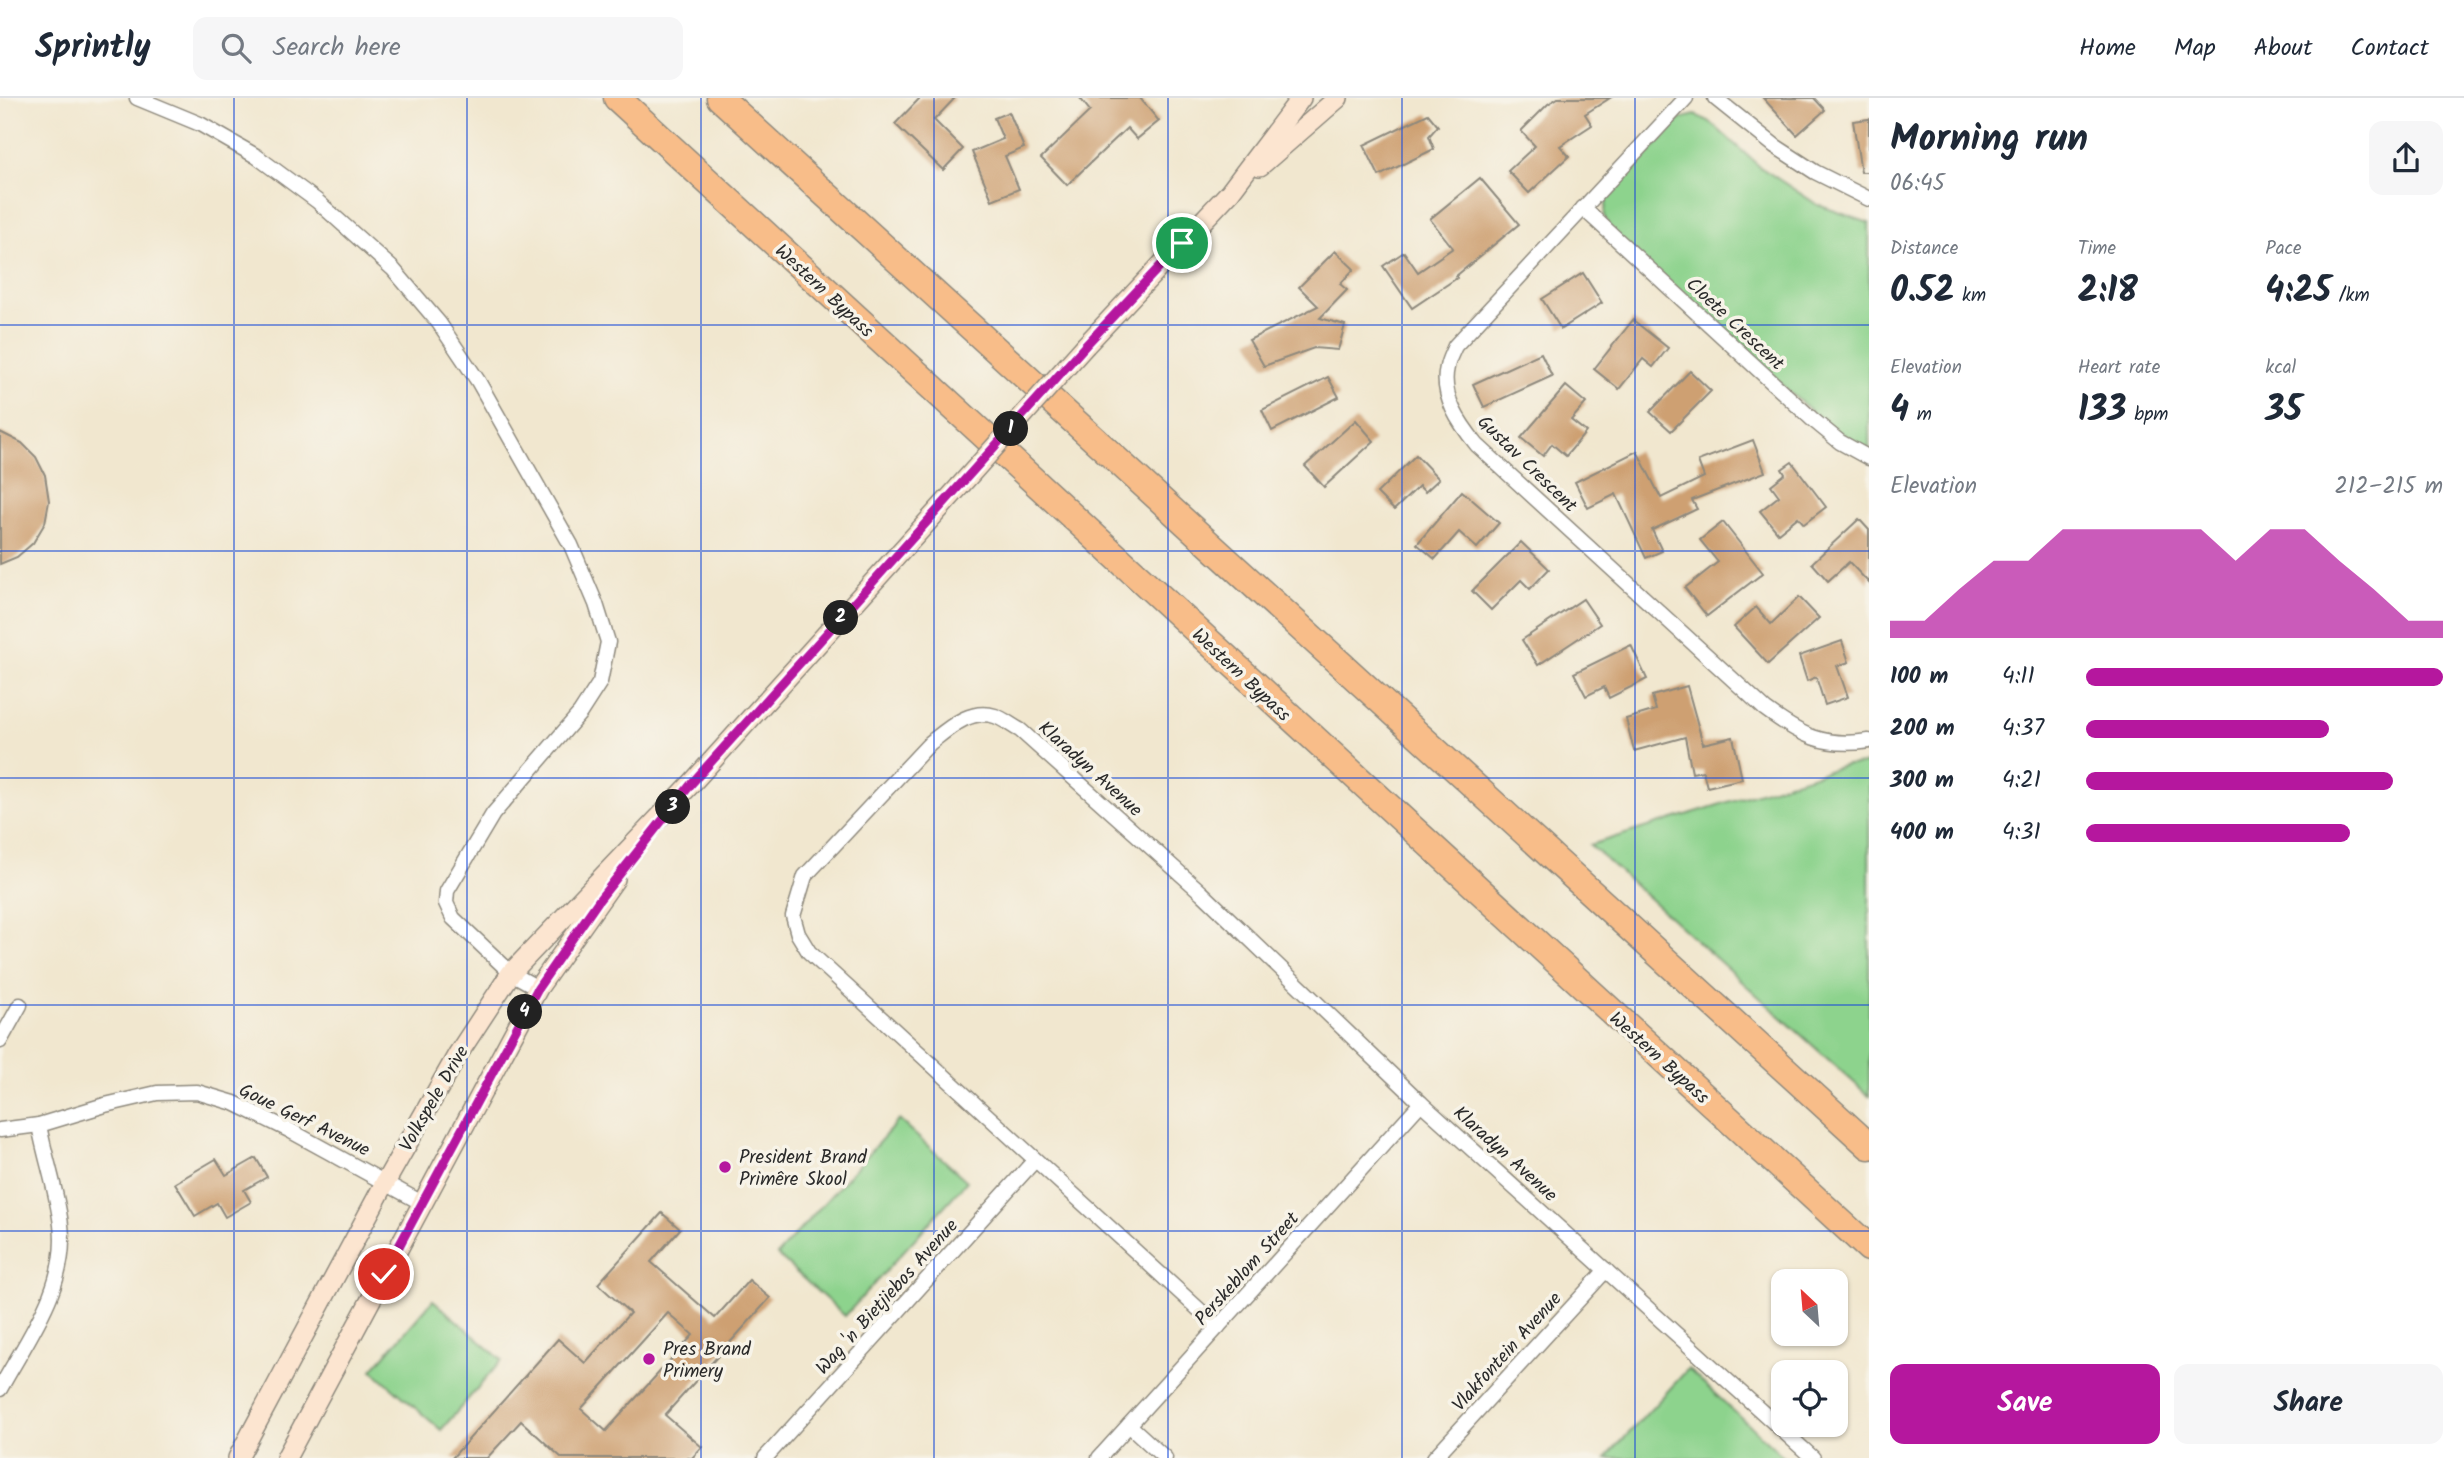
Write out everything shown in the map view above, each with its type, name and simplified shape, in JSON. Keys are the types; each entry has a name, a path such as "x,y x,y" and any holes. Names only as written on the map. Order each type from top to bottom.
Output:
{"highway":[{"name":"Western Bypass","path":"617,98 1869,1248"},
{"path":"720,98 1869,1146"}],"street":[{"path":"136,98 200,124 256,156 317,201 393,269 439,323 478,381 571,545 597,604 608,642 600,682 580,713 492,814 447,891 446,902 453,918 511,973 538,988"},
{"path":"1230,192 1301,98"},
{"path":"1230,192 1338,98"},
{"name":"Gustav Crescent","path":"1686,98 1455,346 1446,369 1449,394 1457,419 1477,445 1765,709 1788,726 1814,738 1843,745 1869,741"},
{"path":"1715,98 1775,146 1815,172 1869,199"},
{"name":"Volkspele Drive","path":"238,1458 386,1181 458,1054 511,973 692,783 1086,345 1230,192"},
{"name":"Cloete Crescent","path":"1583,208 1812,419 1840,442 1869,458"},
{"name":"Klaradyn Avenue","path":"1218,1326 808,952 797,934 793,916 805,876 930,743 954,724 975,714 995,716 1020,730 1202,893 1421,1103 1813,1458"},
{"name":"Volkspele Drive","path":"286,1458 538,988 599,900 692,783"},
{"path":"0,1041 20,1005"},
{"name":"Goue Gerf Avenue","path":"0,1130 39,1125 104,1105 157,1093 197,1093 234,1103 386,1181 422,1203"},
{"name":"Perskeblom Street","path":"1098,1458 1421,1103"},
{"path":"0,1389 55,1285 61,1259 62,1226 39,1125"},
{"name":"Wag 'n Bietjiebos Avenue","path":"765,1458 1035,1160"},
{"name":"Vlakfontein Avenue","path":"1434,1458 1606,1270"},
{"path":"258,1458 255,1447 259,1418"},
{"path":"1129,1425 1165,1458"}],"green space":[{"path":"1695,115 1709,121 1760,167 1818,205 1869,223 1869,453 1833,431 1612,233 1604,216 1607,199 1680,119"},
{"path":"1869,764 1869,1096 1590,845 1846,765"},
{"path":"899,1120 967,1181 845,1316 777,1255"},
{"path":"433,1300 502,1360 441,1430 372,1370"},
{"path":"1688,1369 1785,1458 1606,1458"}],"building":[{"path":"920,98 955,98 934,120 963,149 943,170 895,124"},
{"path":"1080,98 1140,98 1159,121 1137,139 1127,128 1067,185 1041,158 1090,111"},
{"path":"1558,98 1610,98 1585,114 1592,125 1560,146 1569,156 1529,193 1508,171 1535,146 1521,131 1548,104"},
{"path":"1763,98 1814,98 1825,110 1797,135"},
{"path":"1009,112 1024,148 1005,156 1019,189 992,200 972,152 1003,139 994,118"},
{"path":"1428,114 1438,126 1429,136 1434,149 1379,176 1364,145"},
{"path":"1869,119 1869,172 1861,172 1853,121"},
{"path":"1480,178 1519,224 1456,276 1457,278 1412,308 1383,266 1404,252 1418,272 1453,248 1430,219"},
{"path":"1335,251 1354,269 1340,284 1347,290 1320,318 1345,325 1338,350 1314,348 1264,366 1249,340 1318,306 1299,287"},
{"path":"1583,273 1602,303 1561,329 1542,299"},
{"path":"1633,320 1668,348 1653,367 1643,359 1619,389 1594,369"},
{"path":"1541,353 1552,376 1484,407 1473,384"},
{"path":"1690,371 1711,391 1671,431 1650,412"},
{"path":"1328,377 1339,397 1272,431 1262,410"},
{"path":"1566,386 1586,403 1571,420 1586,432 1566,456 1552,444 1543,456 1521,438"},
{"path":"1356,420 1374,441 1324,487 1305,466"},
{"path":"0,432 22,443 36,457 45,475 49,501 45,523 33,543 17,557 0,564"},
{"path":"1753,440 1765,472 1692,500 1697,509 1652,530 1662,551 1646,558 1616,494 1588,508 1575,482 1637,451 1661,498 1704,477 1698,461"},
{"path":"1416,455 1439,479 1425,492 1419,486 1394,510 1377,493"},
{"path":"1792,462 1826,507 1804,524 1798,517 1778,533 1760,511 1779,496 1771,485 1785,474 1782,469"},
{"path":"1462,491 1499,523 1477,548 1459,532 1435,559 1417,544"},
{"path":"1859,519 1869,530 1869,583 1849,562 1828,581 1812,563"},
{"path":"1723,522 1763,573 1707,616 1685,588 1718,562 1700,540"},
{"path":"1521,542 1549,569 1530,589 1521,580 1491,610 1472,591"},
{"path":"1799,597 1819,618 1768,664 1734,627 1756,607 1771,624"},
{"path":"1583,599 1600,624 1538,665 1522,640"},
{"path":"1842,641 1849,662 1837,666 1848,697 1825,705 1816,677 1807,681 1799,656"},
{"path":"1631,645 1647,679 1609,698 1604,687 1586,696 1574,673"},
{"path":"1687,686 1703,744 1733,737 1742,779 1707,787 1703,771 1692,773 1685,737 1634,751 1626,719 1656,710 1652,696"},
{"path":"256,1158 267,1177 244,1190 251,1202 225,1217 217,1203 195,1216 175,1183 216,1159 226,1175"},
{"path":"662,1213 680,1229 651,1262 715,1318 749,1280 770,1298 665,1415 702,1447 692,1458 562,1458 521,1421 487,1458 452,1458 558,1339 585,1363 630,1313 598,1284","holes":["668,1313 693,1335 606,1431 581,1409"]}],"place":[{"name":"President Brand Primêre Skool","path":"725,1167"},
{"name":"Pres Brand Primery","path":"649,1359"}],"route":[{"path":"384,1274 538,988 599,900 692,783 1086,345 1182,243"}]}
